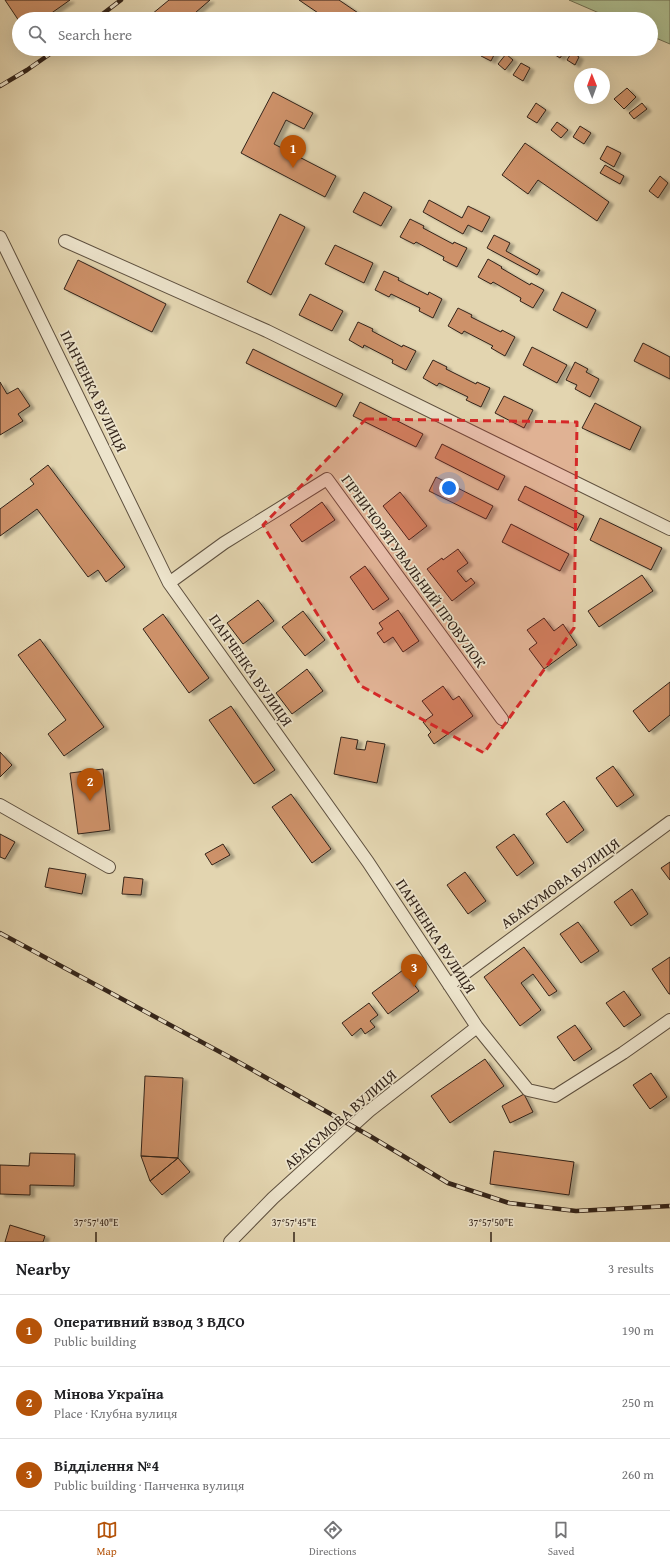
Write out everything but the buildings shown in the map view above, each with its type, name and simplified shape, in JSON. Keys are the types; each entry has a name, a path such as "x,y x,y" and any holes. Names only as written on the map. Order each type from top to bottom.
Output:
{"street":[{"name":"ПАНЧЕНКА ВУЛИЦЯ","path":"0,238 169,582 368,862 477,1027 528,1090 555,1096 623,1053 670,1020"},
{"path":"65,241 267,331 670,529"},
{"name":"ГІРНИЧОРЯТУВАЛЬНИЙ ПРОВУЛОК","path":"169,582 224,543 327,479 502,719"},
{"path":"0,805 108,867"},
{"name":"АБАКУМОВА ВУЛИЦЯ","path":"449,984 670,822"},
{"name":"АБАКУМОВА ВУЛИЦЯ","path":"230,1242 273,1198 368,1112 477,1027"}],"highlighted area":[{"path":"366,419 577,422 574,628 484,753 361,686 263,525"}],"green space":[{"path":"569,0 670,0 670,44 658,39 658,12 597,12"}],"railway":[{"path":"105,12 121,0"},
{"path":"0,86 47,56"},
{"path":"0,933 233,1059 370,1136 448,1183 509,1203 576,1211 670,1206"}],"place":[{"name":"Оперативний взвод 3 ВДСО","path":"293,168"},
{"name":"Мінова Україна","path":"90,801"},
{"name":"Відділення №4","path":"414,987"}]}
